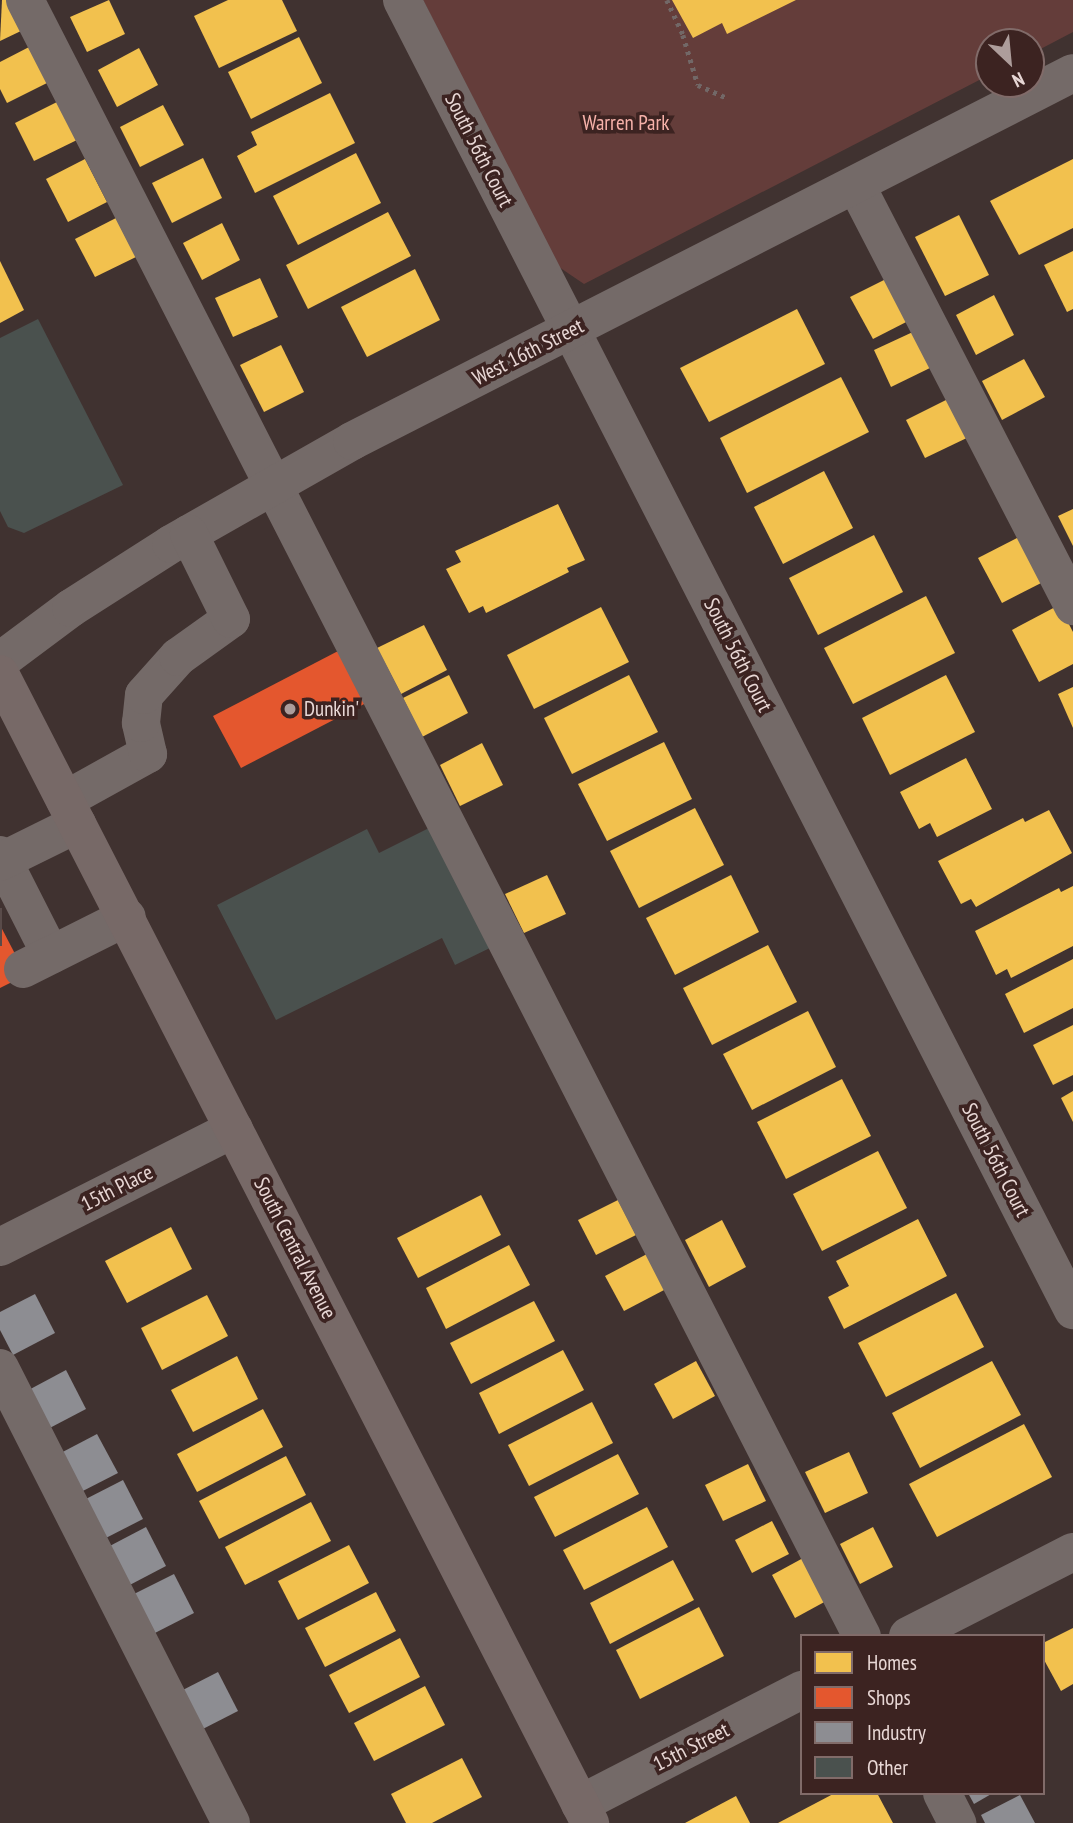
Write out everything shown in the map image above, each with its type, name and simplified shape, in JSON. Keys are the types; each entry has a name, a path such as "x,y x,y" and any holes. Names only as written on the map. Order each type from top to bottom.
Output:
{"main road":[{"name":"South Central Avenue","path":"0,674 585,1813"}],"street":[{"path":"25,0 861,1634"},
{"name":"South 56th Court","path":"402,0 1073,1310"},
{"name":"West 16th Street","path":"0,661 71,608 273,485 1073,73"},
{"path":"856,185 1073,606"},
{"path":"127,917 37,962 16,919 1,859 71,812 148,754 141,723 144,695 178,657 231,619 189,534"},
{"name":"15th Place","path":"0,1247 234,1129"},
{"path":"0,1368 231,1823"},
{"path":"912,1634 1073,1552"},
{"name":"15th Street","path":"585,1813 800,1691"},
{"path":"943,1795 957,1823"}],"path":[{"path":"667,0 683,35 698,85 727,98"}],"green space":[{"name":"Warren Park","path":"423,0 1073,0 1073,32 1045,47 1045,28 975,28 975,82 584,284 559,267"}],"building: Homes":[{"path":"2,0 8,0 23,30 0,41"},
{"path":"109,0 125,34 87,52 70,17"},
{"path":"228,0 282,0 297,31 219,68 194,16"},
{"path":"672,0 796,0 727,34 722,23 693,38"},
{"path":"299,37 322,83 251,119 228,72"},
{"path":"31,46 49,82 7,103 0,89 0,62"},
{"path":"139,48 158,85 117,107 98,70"},
{"path":"330,93 355,143 255,193 237,156 257,145 251,132"},
{"path":"57,102 77,140 34,161 15,123"},
{"path":"163,105 184,145 140,167 120,127"},
{"path":"356,153 381,203 298,245 273,196"},
{"path":"203,158 222,198 172,223 152,183"},
{"path":"85,159 107,202 68,222 46,179"},
{"path":"1073,159 1073,228 1019,255 990,201"},
{"path":"388,212 411,256 308,309 286,265"},
{"path":"959,215 989,275 945,296 915,237"},
{"path":"116,218 136,257 95,277 75,239"},
{"path":"222,223 240,260 202,280 183,243"},
{"path":"1073,251 1073,309 1067,312 1044,265"},
{"path":"0,261 24,310 0,323"},
{"path":"415,269 440,320 367,357 341,307"},
{"path":"894,275 916,317 873,339 850,297"},
{"path":"260,278 278,317 233,337 215,298"},
{"path":"994,295 1014,335 976,355 956,315"},
{"path":"797,309 825,364 709,422 680,368"},
{"path":"915,331 932,367 891,387 874,350"},
{"path":"281,345 304,392 264,412 240,365"},
{"path":"1024,359 1045,397 1002,420 982,381"},
{"path":"841,377 869,432 747,493 720,438"},
{"path":"954,396 973,435 925,458 906,420"},
{"path":"824,471 853,528 783,564 754,507"},
{"path":"558,504 585,560 567,568 569,572 486,613 483,606 469,613 446,569 461,562 455,551"},
{"path":"1073,509 1073,546 1058,516"},
{"path":"874,535 903,592 818,635 789,578"},
{"path":"1023,535 1047,580 1002,603 978,558"},
{"path":"926,596 955,653 853,704 824,648"},
{"path":"1059,605 1073,632 1073,664 1039,682 1012,630"},
{"path":"601,607 629,662 534,709 507,655"},
{"path":"424,625 447,670 401,694 377,648"},
{"path":"449,675 468,713 422,737 403,698"},
{"path":"629,675 658,732 572,774 544,718"},
{"path":"946,675 975,732 890,775 862,718"},
{"path":"1073,687 1073,728 1058,694"},
{"path":"664,742 692,799 607,841 578,784"},
{"path":"482,743 503,785 460,806 440,765"},
{"path":"966,758 992,809 937,837 930,823 919,829 900,792"},
{"path":"695,808 724,865 639,908 610,851"},
{"path":"1049,810 1072,853 976,907 971,899 961,904 938,861 1023,818 1025,822"},
{"path":"547,875 566,914 524,933 505,894"},
{"path":"731,875 759,932 675,975 646,918"},
{"path":"1073,886 1073,946 1011,978 1007,969 996,975 975,931 1059,888 1061,892"},
{"path":"768,945 797,1002 712,1045 683,988"},
{"path":"1073,959 1073,1008 1024,1033 1005,994"},
{"path":"808,1011 836,1067 752,1110 723,1054"},
{"path":"1073,1025 1073,1075 1053,1085 1033,1045"},
{"path":"842,1079 871,1136 786,1179 757,1122"},
{"path":"1073,1091 1073,1122 1061,1098"},
{"path":"878,1151 907,1208 822,1251 793,1194"},
{"path":"481,1195 501,1235 418,1278 397,1238"},
{"path":"618,1200 636,1235 596,1255 578,1220"},
{"path":"918,1219 947,1276 844,1329 828,1297 849,1286 836,1261"},
{"path":"722,1220 746,1267 709,1287 685,1240"},
{"path":"171,1227 192,1269 127,1303 105,1261"},
{"path":"509,1245 530,1285 446,1329 426,1288"},
{"path":"647,1254 666,1289 624,1311 605,1276"},
{"path":"956,1293 984,1347 886,1397 858,1343"},
{"path":"207,1295 228,1336 162,1370 141,1328"},
{"path":"534,1301 555,1341 471,1384 450,1343"},
{"path":"563,1350 584,1390 499,1434 479,1393"},
{"path":"237,1356 258,1399 193,1432 171,1390"},
{"path":"696,1361 715,1396 673,1419 654,1384"},
{"path":"992,1361 1021,1415 920,1468 892,1413"},
{"path":"592,1402 613,1443 529,1486 508,1445"},
{"path":"263,1409 283,1447 197,1492 177,1454"},
{"path":"1024,1424 1052,1477 937,1537 909,1484"},
{"path":"849,1452 868,1493 825,1513 805,1472"},
{"path":"618,1454 639,1494 555,1537 534,1497"},
{"path":"286,1456 306,1495 219,1539 199,1501"},
{"path":"748,1464 766,1501 723,1521 705,1485"},
{"path":"311,1502 331,1541 245,1585 225,1547"},
{"path":"647,1507 668,1547 584,1590 563,1550"},
{"path":"772,1521 789,1554 752,1573 735,1540"},
{"path":"873,1527 893,1567 860,1584 840,1544"},
{"path":"349,1545 369,1583 298,1620 278,1581"},
{"path":"805,1557 828,1600 795,1618 772,1575"},
{"path":"673,1560 694,1600 610,1644 590,1603"},
{"path":"376,1592 396,1631 325,1667 305,1628"},
{"path":"699,1607 724,1656 640,1699 616,1650"},
{"path":"1073,1628 1073,1684 1061,1691 1045,1662 1045,1642"},
{"path":"400,1638 420,1677 349,1713 329,1675"},
{"path":"425,1686 445,1725 374,1761 354,1723"},
{"path":"462,1758 482,1797 432,1823 406,1823 391,1794"},
{"path":"831,1795 878,1795 893,1823 778,1823"},
{"path":"736,1796 750,1823 685,1823"}],"building: Shops":[{"name":"Dunkin'","path":"340,650 368,702 241,768 213,716"},
{"path":"0,925 26,975 0,988"}],"building: Industry":[{"path":"35,1294 55,1333 13,1355 0,1330 0,1312"},
{"path":"66,1370 86,1409 44,1431 23,1393"},
{"path":"97,1434 118,1473 75,1495 55,1456"},
{"path":"123,1480 143,1519 100,1541 80,1502"},
{"path":"146,1527 166,1566 124,1588 104,1549"},
{"path":"174,1574 194,1613 151,1635 130,1596"},
{"path":"218,1672 238,1711 195,1733 175,1694"},
{"path":"969,1795 990,1795 974,1804"},
{"path":"1020,1795 1035,1823 985,1823 981,1815"}],"building: Other":[{"path":"38,319 123,485 24,533 8,527 0,511 0,338"},
{"path":"429,828 494,946 455,965 442,938 276,1020 217,905 367,829 379,853"}],"place":[{"name":"Dunkin'","path":"290,709"}]}
